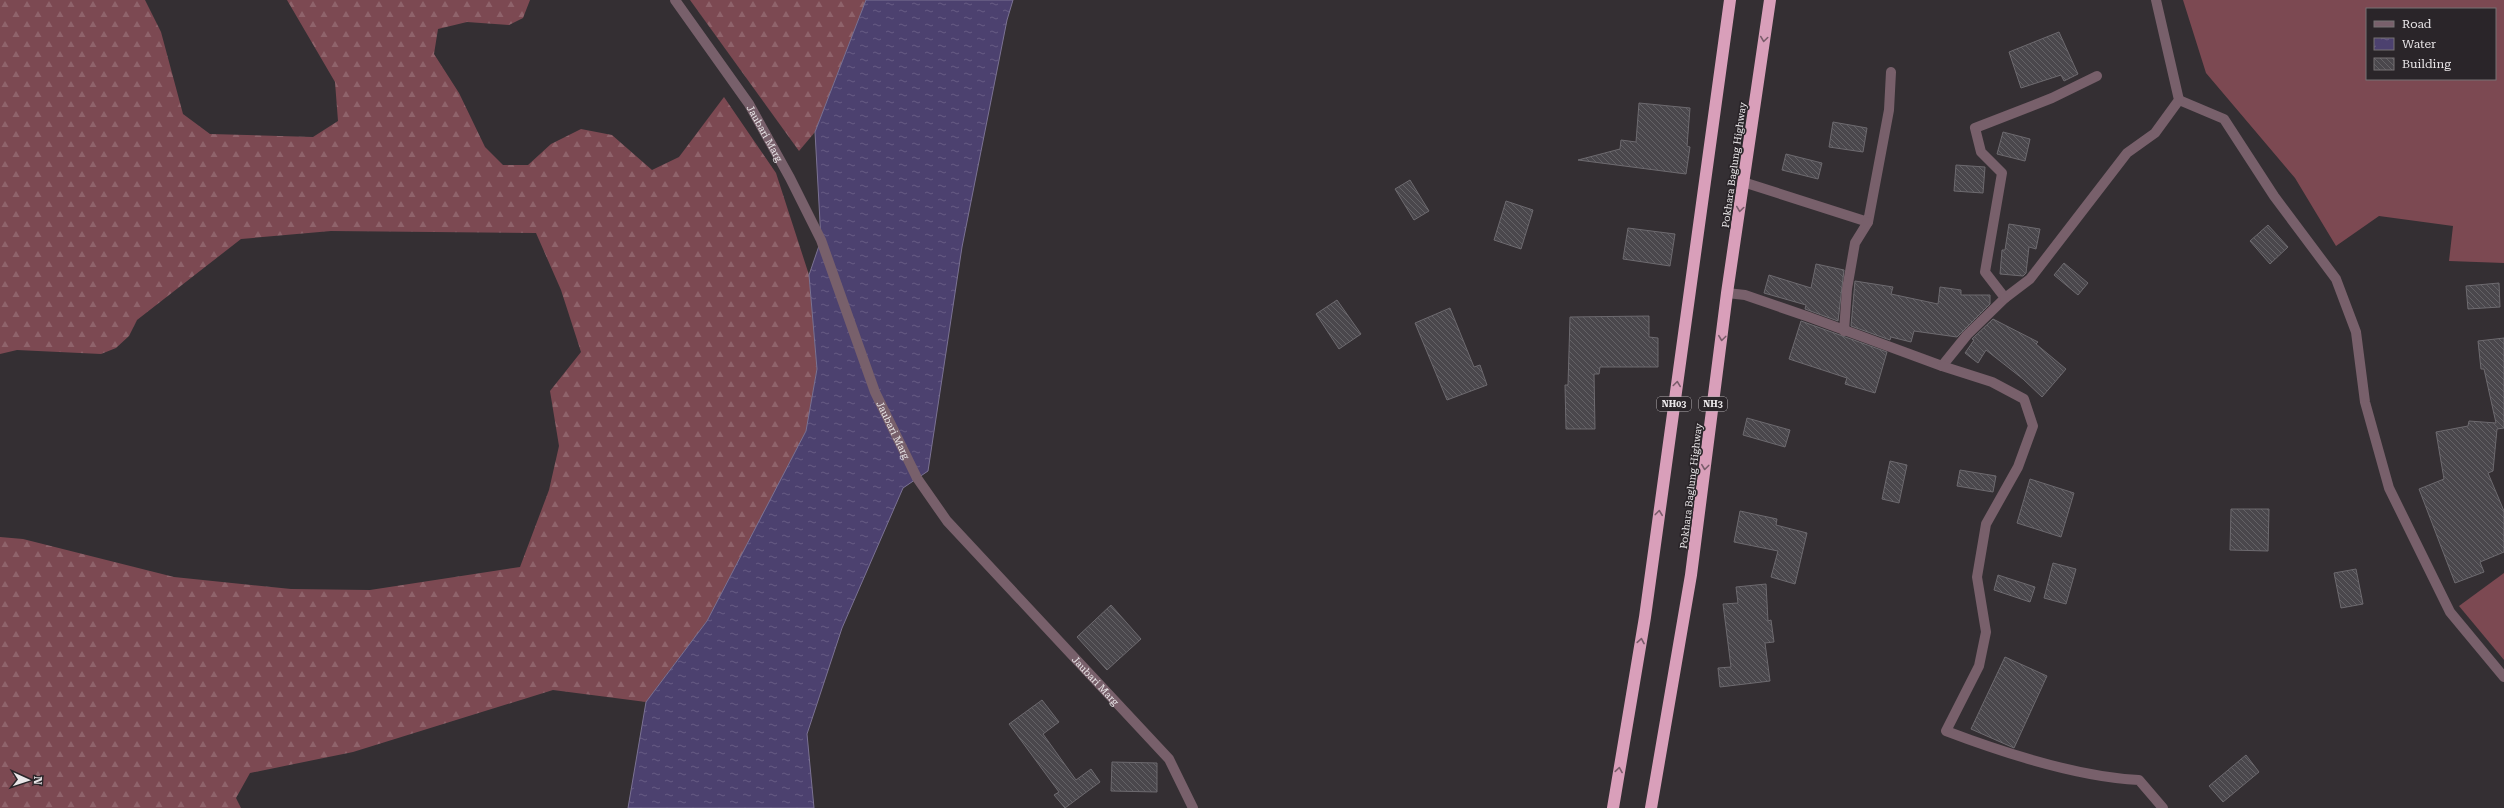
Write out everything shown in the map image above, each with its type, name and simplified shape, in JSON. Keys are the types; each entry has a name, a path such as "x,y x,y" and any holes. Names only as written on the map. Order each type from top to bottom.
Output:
{"highway":[{"name":"NH03","path":"1613,808 1645,617 1730,0"},
{"name":"Pokhara Baglung Highway","path":"1651,808 1691,575 1743,182 1770,0"}],"street":[{"name":"Jaubari Marg","path":"675,0 748,104 790,178 821,240 875,392 917,478 947,521 1169,760 1193,808"},
{"path":"1942,366 1967,336 2005,298 2030,279 2127,153 2155,134 2179,100 2156,0"},
{"path":"1844,331 1855,243 1868,222 1889,110 1891,72"},
{"path":"2005,298 1985,272 2002,172 1981,152 1975,128 2052,98 2097,76"},
{"path":"2179,100 2224,119 2274,196 2336,279 2356,332 2365,402 2389,488 2450,612 2504,677"},
{"path":"1743,182 1868,222"},
{"path":"1728,293 1745,295 1942,366 1992,382 2024,399 2033,426 2018,467 1986,524 1977,577 1986,632 1979,666 1946,731 2003,753 2116,779 2138,780 2163,808"}],"green space":[{"path":"0,0 145,0 161,32 183,114 210,134 313,137 338,121 335,82 287,0 530,0 523,18 509,25 467,22 438,29 434,54 459,93 485,147 503,165 528,165 551,144 581,129 612,135 652,170 679,157 724,97 776,173 809,275 817,369 806,431 777,488 707,621 646,702 553,690 353,752 250,773 236,798 241,808 0,808 0,537 23,539 174,577 291,589 370,590 520,567 549,490 559,446 550,391 581,352 561,290 536,233 331,231 241,239 137,320 129,336 116,348 101,354 17,350 0,354"},
{"path":"690,0 866,0 815,132 799,151"},
{"path":"2183,0 2504,0 2504,263 2449,261 2453,226 2379,216 2336,246 2295,178 2206,73"},
{"path":"2504,573 2504,660 2459,606"}],"water":[{"path":"866,0 1013,0 1007,20 962,247 928,471 903,488 842,628 807,734 814,808 628,808 646,702 707,621 806,431 817,369 809,275 821,240 815,132"}],"building":[{"path":"2059,32 2078,74 2064,81 2061,75 2021,88 2009,52"},
{"path":"1639,103 1690,108 1687,146 1690,147 1686,174 1578,160 1620,149 1621,140 1636,142"},
{"path":"1833,122 1867,128 1863,152 1829,147"},
{"path":"2003,132 2030,139 2025,161 1997,154"},
{"path":"1786,154 1822,163 1818,179 1782,170"},
{"path":"1956,165 1985,167 1983,193 1954,191"},
{"path":"1410,180 1429,211 1414,220 1395,189"},
{"path":"1506,201 1533,210 1521,249 1494,240"},
{"path":"2009,224 2040,229 2036,249 2029,247 2026,273 2023,276 2000,274 2002,250 2005,250"},
{"path":"2268,225 2288,247 2270,264 2250,241"},
{"path":"1628,228 1675,234 1670,266 1623,259"},
{"path":"2064,263 2088,283 2078,295 2054,275"},
{"path":"1816,264 1844,270 1838,321 1805,309 1806,305 1764,293 1769,275 1811,288"},
{"path":"1855,281 1893,287 1891,294 1938,304 1940,287 1961,290 1961,295 1990,295 1990,304 1957,337 1914,331 1911,342 1891,337 1890,340 1851,326"},
{"path":"2499,283 2500,307 2468,309 2466,286"},
{"path":"1337,300 1361,334 1339,349 1316,314"},
{"path":"1450,308 1474,367 1480,365 1487,385 1447,400 1415,323"},
{"path":"1649,316 1649,337 1658,338 1658,367 1600,367 1599,374 1594,374 1595,429 1566,429 1565,385 1568,385 1570,317"},
{"path":"1993,319 2038,342 2036,344 2066,369 2042,397 2023,379 1986,350 1978,363 1965,353 1974,340 1972,339"},
{"path":"1801,321 1887,352 1875,393 1845,384 1847,378 1789,359"},
{"path":"2504,338 2504,428 2497,429 2493,471 2488,473 2504,511 2504,552 2480,562 2484,572 2455,583 2419,489 2444,479 2436,432 2468,426 2469,421 2496,423 2484,369 2481,369 2478,341"},
{"path":"1747,418 1790,430 1785,447 1743,435"},
{"path":"1890,461 1907,465 1899,503 1882,499"},
{"path":"1960,470 1996,476 1993,492 1957,486"},
{"path":"2030,479 2074,493 2061,537 2017,523"},
{"path":"2231,509 2269,509 2268,551 2230,550"},
{"path":"1740,511 1777,519 1776,525 1807,533 1795,584 1771,577 1778,551 1734,542"},
{"path":"2053,563 2076,569 2066,604 2044,598"},
{"path":"2356,569 2363,604 2341,608 2334,573"},
{"path":"1998,575 2035,587 2030,602 1994,590"},
{"path":"1766,584 1768,621 1771,620 1774,642 1765,643 1770,681 1720,687 1718,668 1731,667 1723,604 1738,603 1736,587"},
{"path":"1111,605 1141,639 1107,670 1077,637"},
{"path":"2005,657 2047,676 2014,748 1971,729"},
{"path":"1042,700 1059,722 1043,734 1076,780 1091,769 1100,782 1065,808 1054,795 1059,792 1009,724"},
{"path":"2246,755 2259,772 2223,802 2209,786"},
{"path":"1112,762 1157,763 1157,792 1111,791"}]}
